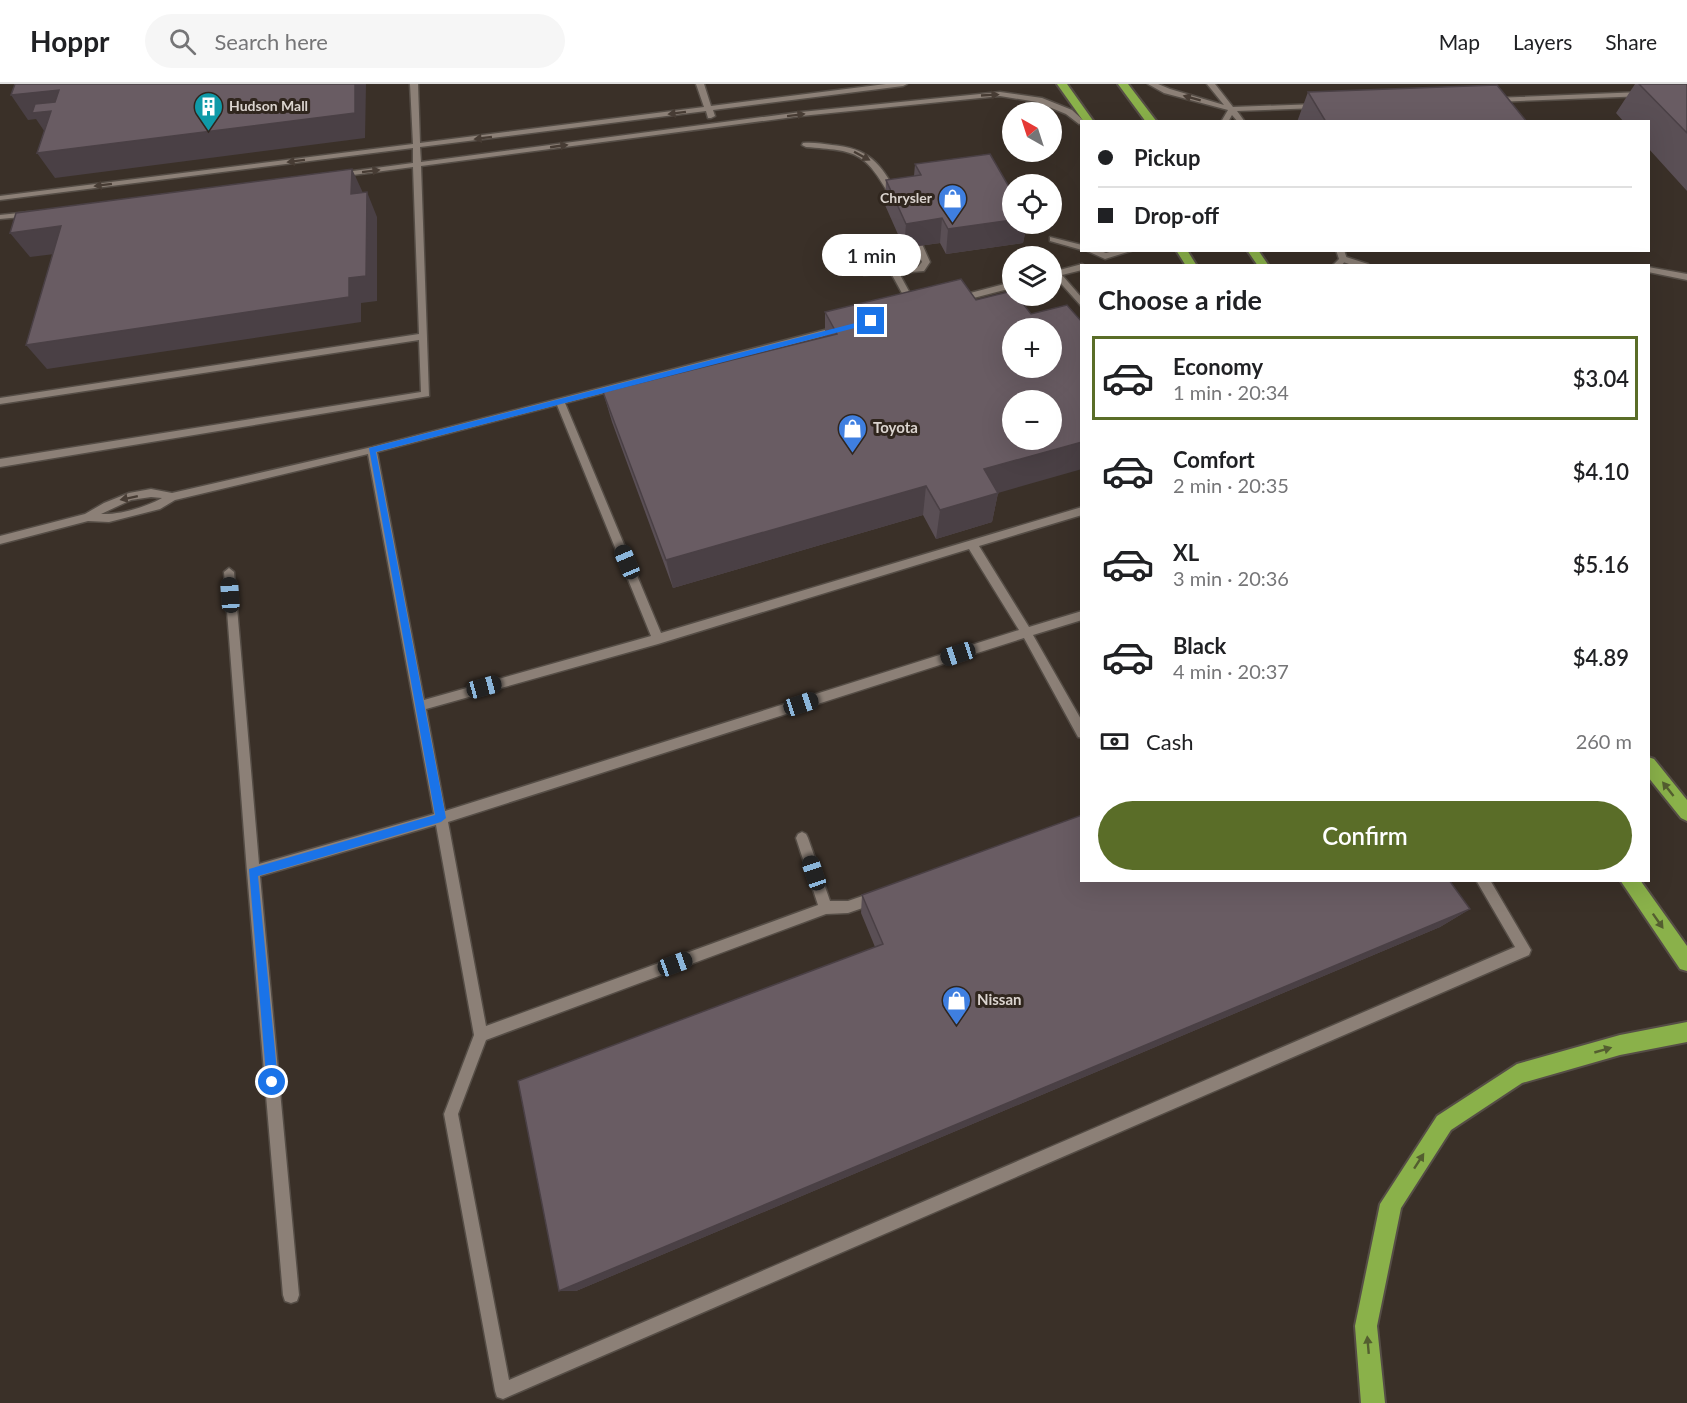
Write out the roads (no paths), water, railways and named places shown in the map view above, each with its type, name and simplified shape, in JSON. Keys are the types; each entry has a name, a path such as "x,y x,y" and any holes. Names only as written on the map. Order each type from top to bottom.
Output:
{"highway":[{"path":"1062,84 1088,120"},
{"path":"1123,84 1150,120"},
{"path":"1650,767 1687,813"},
{"path":"1630,882 1687,962"},
{"path":"1372,1403 1366,1326 1391,1204 1444,1123 1517,1074 1620,1045 1687,1032"}],"street":[{"path":"0,464 426,394 414,84"},
{"path":"700,84 713,126"},
{"path":"0,198 903,84"},
{"path":"1152,84 1167,91 1232,109 1328,106"},
{"path":"1211,84 1240,120"},
{"path":"323,177 713,126 1000,94 1038,100 1069,112 1080,120"},
{"path":"1484,100 1651,94"},
{"path":"1225,120 1232,109"},
{"path":"806,145 840,147 865,155 884,173 897,203"},
{"path":"0,217 38,212"},
{"path":"1053,239 1080,247"},
{"path":"864,272 921,269 926,262 919,246"},
{"path":"1094,252 1105,256"},
{"path":"1087,264 1122,252"},
{"path":"1340,258 1359,264"},
{"path":"1062,272 1080,267"},
{"path":"1650,269 1687,277"},
{"path":"892,270 915,310"},
{"path":"1062,283 1080,302"},
{"path":"948,301 1002,288"},
{"path":"0,540 88,517 110,518 156,506 172,497 372,450 858,325"},
{"path":"0,401 424,336"},
{"path":"560,402 658,639"},
{"path":"372,450 481,1035 451,1114 503,1391 1524,950 1483,882"},
{"path":"419,705 658,639 973,546 1080,512"},
{"path":"973,546 1026,632 1080,729"},
{"path":"229,572 291,1295"},
{"path":"253,872 441,818 1080,616"},
{"path":"802,838 826,908"},
{"path":"481,1035 826,908 848,907 892,892"}],"place":[{"name":"Hudson Mall","path":"208,132"},
{"name":"Chrysler","path":"953,224"},
{"name":"Toyota","path":"852,454"},
{"name":"Nissan","path":"956,1026"}]}
